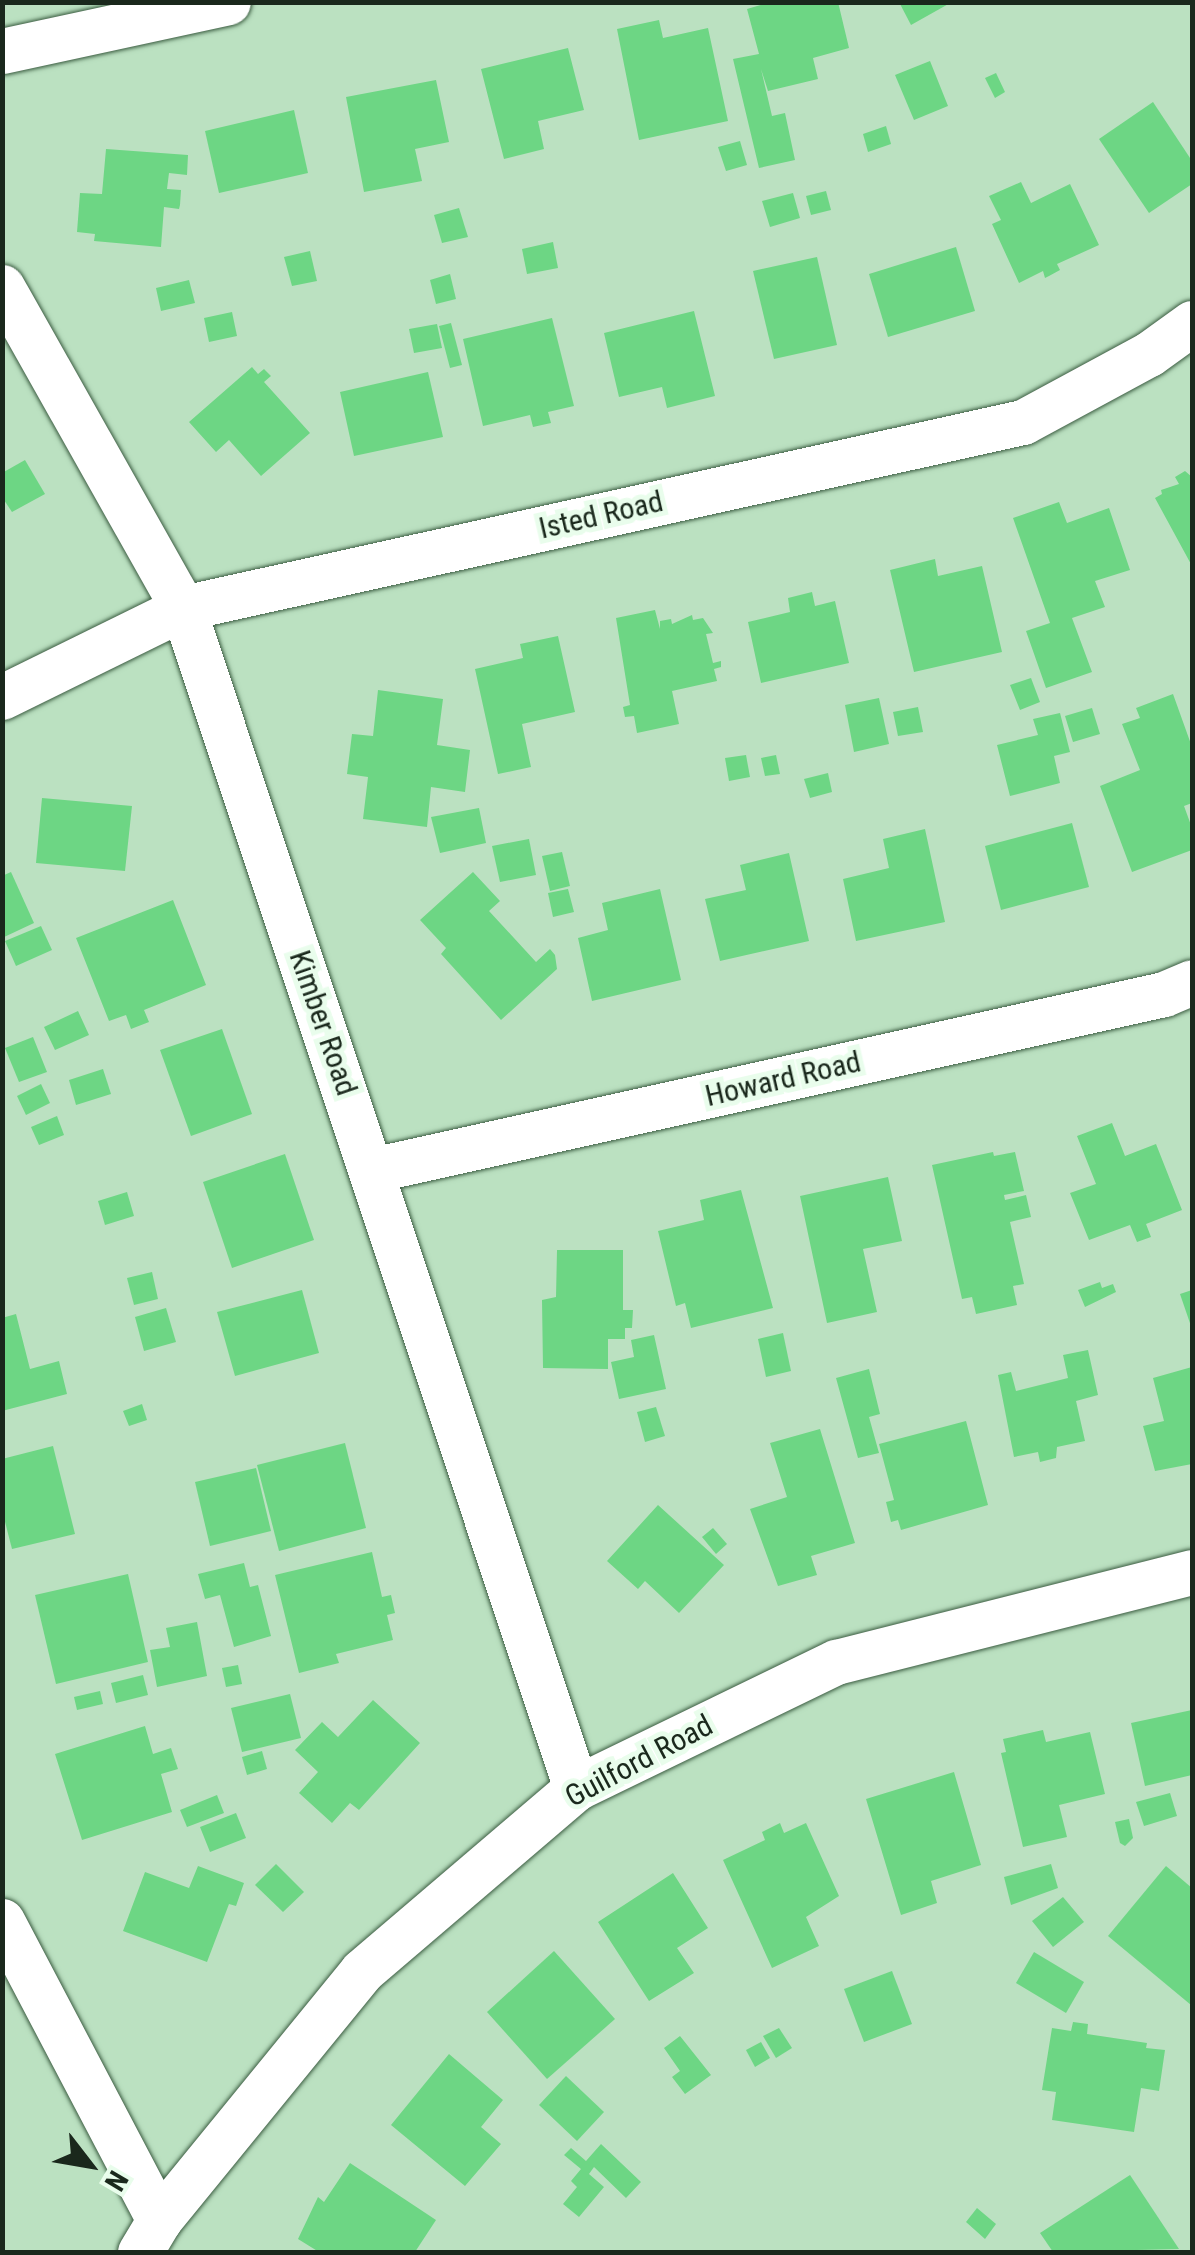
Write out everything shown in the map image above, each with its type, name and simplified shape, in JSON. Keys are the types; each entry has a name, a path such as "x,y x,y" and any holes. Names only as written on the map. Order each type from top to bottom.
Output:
{"street":[{"path":"2,51 228,2"},
{"name":"Kimber Road","path":"2,287 183,608 576,1788"},
{"name":"Isted Road","path":"2,697 183,608 1023,422 1149,354 1192,323"},
{"name":"Howard Road","path":"372,1170 1164,994 1192,982"},
{"name":"Guilford Road","path":"150,2236 362,1972 576,1788 836,1662 1192,1572"},
{"path":"2,1921 150,2236"}],"building":[{"path":"771,2 838,2 849,48 813,58 818,79 768,91 761,69 772,116 785,113 795,160 759,168 733,59 759,54 747,9"},
{"path":"899,2 952,2 911,25"},
{"path":"659,20 663,38 708,28 728,121 639,140 617,29"},
{"path":"568,48 584,110 538,121 544,149 504,159 481,69"},
{"path":"930,61 948,106 914,120 895,75"},
{"path":"996,73 1005,92 995,98 985,78"},
{"path":"436,80 449,142 415,149 422,181 364,192 346,97"},
{"path":"1153,102 1192,161 1192,184 1149,213 1099,139"},
{"path":"294,110 308,173 219,193 205,131"},
{"path":"886,126 891,144 868,152 863,134"},
{"path":"740,141 747,165 726,171 718,147"},
{"path":"106,149 188,155 187,175 169,173 167,189 181,190 180,205 179,209 164,207 161,247 94,241 95,234 77,232 80,193 102,194"},
{"path":"1021,182 1031,203 1070,184 1099,245 1057,264 1060,270 1045,278 1043,271 1019,283 992,224 1001,220 989,196"},
{"path":"826,191 831,210 811,215 806,196"},
{"path":"793,193 800,218 770,227 762,201"},
{"path":"459,208 468,237 442,243 434,215"},
{"path":"553,242 558,268 527,274 522,249"},
{"path":"956,247 975,311 888,337 869,274"},
{"path":"310,251 317,281 292,286 284,257"},
{"path":"817,257 837,345 774,359 753,271"},
{"path":"450,274 456,299 436,304 430,280"},
{"path":"189,280 195,303 161,311 156,288"},
{"path":"694,311 715,396 667,408 662,387 619,397 604,333"},
{"path":"232,312 237,336 209,342 204,318"},
{"path":"552,318 574,406 548,412 551,423 533,427 530,415 483,426 463,339"},
{"path":"451,323 462,365 450,368 439,326"},
{"path":"437,324 442,348 414,353 409,329"},
{"path":"252,367 258,374 264,369 271,376 264,382 310,433 261,476 229,440 216,452 189,422"},
{"path":"428,372 443,437 354,456 340,392"},
{"path":"25,460 45,494 12,512 2,497 2,473"},
{"path":"1185,471 1192,477 1192,566 1155,498 1162,494 1161,490 1179,484 1175,477"},
{"path":"1059,502 1067,523 1109,508 1130,570 1095,581 1105,607 1072,618 1092,672 1046,688 1026,631 1050,623 1013,518"},
{"path":"935,559 938,576 982,566 1002,652 914,672 890,570"},
{"path":"812,592 815,606 835,601 849,663 761,683 748,622 790,612 788,598"},
{"path":"655,610 660,629 660,621 671,619 672,624 692,615 693,620 703,618 713,633 706,634 713,663 721,661 721,667 714,669 717,681 672,691 679,724 637,733 634,716 625,717 623,707 630,705 616,618"},
{"path":"558,636 575,712 522,724 531,767 498,774 475,669 523,658 520,644"},
{"path":"1031,678 1040,702 1020,710 1010,685"},
{"path":"378,690 443,699 437,745 470,750 465,792 431,787 427,827 363,819 368,777 347,774 352,734 373,736"},
{"path":"1173,694 1192,747 1192,803 1184,806 1192,828 1192,850 1132,872 1100,786 1140,770 1122,724 1140,718 1136,708"},
{"path":"879,698 889,744 854,752 845,705"},
{"path":"918,707 923,732 898,736 893,712"},
{"path":"1092,708 1100,734 1073,742 1065,716"},
{"path":"1060,713 1070,752 1054,756 1060,783 1010,796 997,745 1038,735 1033,719"},
{"path":"746,755 750,777 729,781 725,758"},
{"path":"776,755 780,774 765,776 761,758"},
{"path":"828,773 832,792 810,798 804,779"},
{"path":"42,798 132,806 125,871 36,863"},
{"path":"479,808 486,843 440,853 431,817"},
{"path":"1072,823 1089,887 1001,910 985,846"},
{"path":"925,829 945,922 856,941 843,879 889,868 883,839"},
{"path":"529,839 536,875 500,882 492,846"},
{"path":"562,852 570,886 550,891 542,856"},
{"path":"789,853 809,941 720,961 705,899 746,890 740,865"},
{"path":"11,872 34,923 2,938 2,876"},
{"path":"473,872 500,901 489,911 536,962 550,949 555,955 557,969 501,1020 441,954 446,948 420,920"},
{"path":"568,889 574,912 553,917 548,893"},
{"path":"660,889 681,980 592,1001 578,938 608,930 602,903"},
{"path":"173,900 206,985 144,1010 149,1022 131,1029 126,1015 109,1021 76,938"},
{"path":"41,926 52,950 16,966 5,941"},
{"path":"78,1011 89,1035 55,1050 44,1027"},
{"path":"222,1029 252,1114 191,1136 160,1050"},
{"path":"33,1037 47,1072 19,1082 5,1048"},
{"path":"103,1069 111,1094 76,1105 69,1080"},
{"path":"41,1084 50,1103 26,1115 17,1096"},
{"path":"57,1116 64,1135 39,1145 31,1127"},
{"path":"1112,1123 1125,1156 1156,1144 1182,1210 1146,1224 1151,1237 1137,1242 1130,1225 1089,1240 1070,1193 1096,1184 1077,1136"},
{"path":"993,1152 994,1156 1015,1152 1024,1191 1004,1195 1005,1200 1026,1195 1031,1217 1010,1222 1024,1284 1013,1286 1017,1305 976,1314 972,1297 962,1299 932,1165"},
{"path":"285,1154 314,1240 232,1268 203,1182"},
{"path":"888,1177 902,1241 863,1249 877,1312 827,1323 800,1196"},
{"path":"741,1190 773,1308 691,1328 685,1303 676,1306 658,1231 704,1220 700,1200"},
{"path":"127,1192 134,1216 105,1225 98,1201"},
{"path":"557,1250 623,1250 623,1310 633,1310 632,1328 625,1328 625,1339 608,1339 608,1369 543,1368 542,1300 556,1297"},
{"path":"152,1272 158,1299 134,1305 127,1278"},
{"path":"1100,1282 1102,1288 1113,1284 1116,1292 1085,1307 1078,1290"},
{"path":"302,1290 319,1353 235,1376 217,1312"},
{"path":"1192,1290 1192,1329 1180,1294"},
{"path":"166,1308 176,1342 144,1351 135,1317"},
{"path":"16,1314 30,1369 59,1361 67,1394 2,1411 2,1318"},
{"path":"783,1333 791,1371 766,1377 758,1339"},
{"path":"654,1335 666,1389 619,1399 611,1362 634,1357 631,1340"},
{"path":"1088,1350 1098,1395 1076,1401 1085,1441 1057,1447 1056,1458 1040,1462 1038,1452 1014,1457 998,1375 1011,1372 1016,1391 1068,1378 1063,1355"},
{"path":"1192,1367 1192,1464 1155,1471 1143,1426 1164,1421 1153,1378"},
{"path":"869,1369 880,1414 869,1417 879,1453 858,1458 836,1378"},
{"path":"142,1404 147,1420 129,1426 123,1411"},
{"path":"656,1407 665,1436 645,1442 637,1412"},
{"path":"966,1421 988,1505 901,1530 898,1520 891,1522 886,1502 894,1500 879,1444"},
{"path":"820,1429 855,1543 811,1556 817,1575 778,1586 750,1509 787,1497 770,1443"},
{"path":"345,1443 366,1528 279,1551 257,1465"},
{"path":"53,1446 75,1534 12,1549 2,1510 2,1459"},
{"path":"256,1468 271,1531 210,1546 195,1482"},
{"path":"658,1505 724,1565 679,1613 645,1581 638,1589 607,1561"},
{"path":"713,1528 727,1544 716,1554 702,1537"},
{"path":"372,1552 382,1597 391,1595 395,1613 387,1615 393,1640 336,1654 339,1663 299,1673 275,1575"},
{"path":"244,1563 250,1587 258,1585 271,1636 234,1647 220,1595 205,1599 198,1574"},
{"path":"128,1574 148,1662 56,1684 35,1595"},
{"path":"197,1622 207,1676 157,1687 150,1650 170,1647 166,1628"},
{"path":"238,1665 242,1684 226,1687 222,1668"},
{"path":"143,1675 148,1695 116,1703 111,1683"},
{"path":"100,1691 103,1704 77,1710 74,1697"},
{"path":"290,1694 301,1738 242,1752 231,1708"},
{"path":"373,1700 420,1743 359,1810 350,1803 332,1823 299,1793 318,1772 295,1750 322,1722 338,1737"},
{"path":"1192,1710 1192,1775 1145,1786 1131,1723"},
{"path":"145,1726 153,1754 171,1748 178,1769 161,1774 172,1812 82,1840 55,1754"},
{"path":"1043,1730 1046,1742 1090,1732 1105,1794 1059,1805 1067,1837 1023,1847 1001,1753 1006,1752 1003,1739"},
{"path":"262,1751 267,1769 247,1775 242,1757"},
{"path":"954,1772 981,1865 931,1881 937,1903 901,1915 866,1799"},
{"path":"1170,1793 1177,1816 1144,1826 1136,1802"},
{"path":"217,1795 224,1813 187,1827 180,1810"},
{"path":"236,1813 246,1838 210,1852 200,1827"},
{"path":"1129,1819 1133,1838 1125,1846 1120,1843 1115,1822"},
{"path":"780,1823 784,1833 806,1823 839,1896 806,1917 819,1946 772,1968 723,1860 765,1840 762,1832"},
{"path":"276,1864 304,1892 283,1912 255,1885"},
{"path":"1051,1864 1058,1888 1011,1905 1004,1877"},
{"path":"198,1866 244,1883 236,1906 229,1904 207,1962 123,1931 145,1872 189,1888"},
{"path":"1166,1866 1192,1888 1191,2005 1108,1936"},
{"path":"673,1873 708,1928 677,1948 694,1973 649,2001 598,1922"},
{"path":"1063,1897 1084,1922 1053,1947 1032,1921"},
{"path":"554,1951 615,2019 547,2079 487,2012"},
{"path":"1034,1952 1084,1982 1066,2013 1016,1983"},
{"path":"892,1971 912,2024 864,2042 844,1989"},
{"path":"1073,2022 1088,2024 1087,2034 1147,2043 1146,2048 1165,2050 1159,2091 1141,2088 1134,2132 1052,2120 1056,2092 1042,2090 1052,2028 1071,2031"},
{"path":"779,2028 792,2048 776,2058 763,2036"},
{"path":"680,2036 711,2075 685,2094 672,2077 680,2071 664,2048"},
{"path":"761,2042 770,2058 755,2067 746,2050"},
{"path":"449,2054 503,2100 481,2127 501,2144 465,2186 391,2125"},
{"path":"566,2076 604,2112 577,2141 539,2105"},
{"path":"601,2144 641,2182 626,2198 594,2167 589,2174 604,2187 579,2217 563,2204 577,2187 571,2181 581,2169 564,2155 571,2148 586,2161"},
{"path":"350,2163 436,2220 415,2252 319,2252 298,2239 318,2197 324,2202"},
{"path":"1130,2175 1179,2249 1053,2252 1040,2233"},
{"path":"977,2208 996,2224 985,2239 966,2222"}]}
